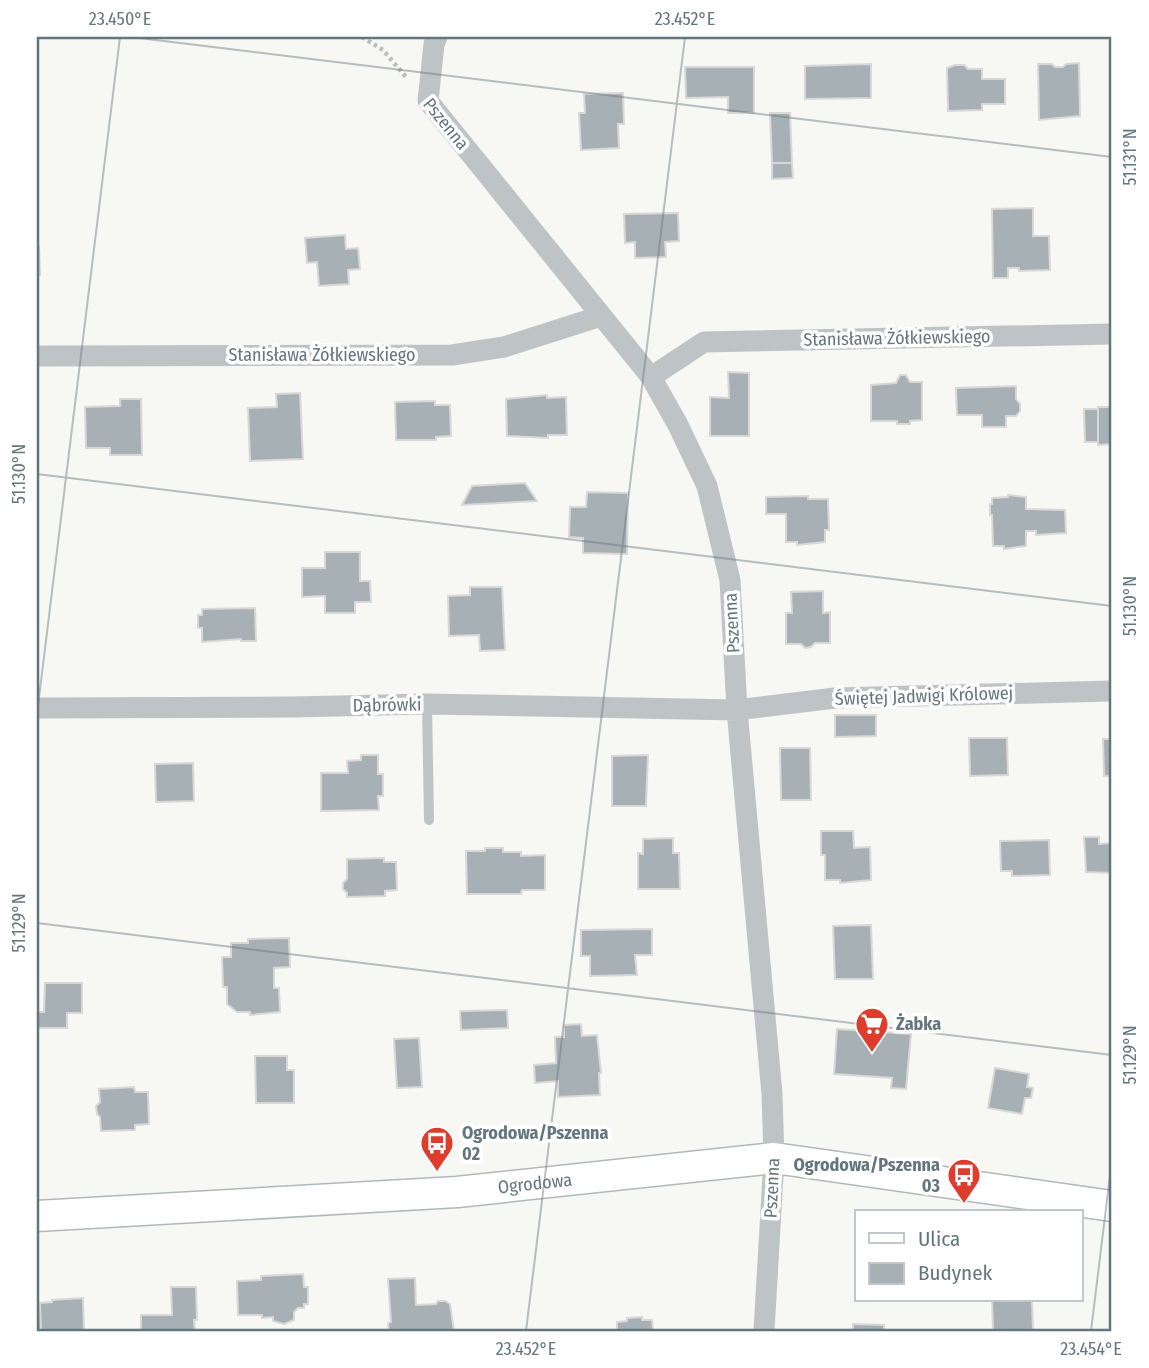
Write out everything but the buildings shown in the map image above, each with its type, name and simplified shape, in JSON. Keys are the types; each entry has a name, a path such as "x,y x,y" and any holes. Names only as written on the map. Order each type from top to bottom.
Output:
{"street":[{"path":"428,102 437,37"},
{"name":"Pszenna","path":"428,102 651,377 707,486 730,580 737,710 772,1094 775,1157 764,1331"},
{"name":"Stanisława Żółkiewskiego","path":"37,356 452,355 504,347 601,316"},
{"name":"Stanisława Żółkiewskiego","path":"651,377 705,342 1112,334"},
{"name":"Świętej Jadwigi Królowej","path":"737,710 835,698 1112,691"},
{"name":"Dąbrówki","path":"37,708 427,704 737,710"},
{"name":"Ogrodowa","path":"37,1216 457,1192 775,1157 1112,1206"}],"lane":[{"path":"427,704 429,820"}],"path":[{"name":"Pszenna","path":"362,37 383,50 428,102"}],"place":[{"name":"Żabka","path":"872,1054"},
{"name":"Ogrodowa/Pszenna 02","path":"437,1173"},
{"name":"Ogrodowa/Pszenna 03","path":"964,1205"}]}
